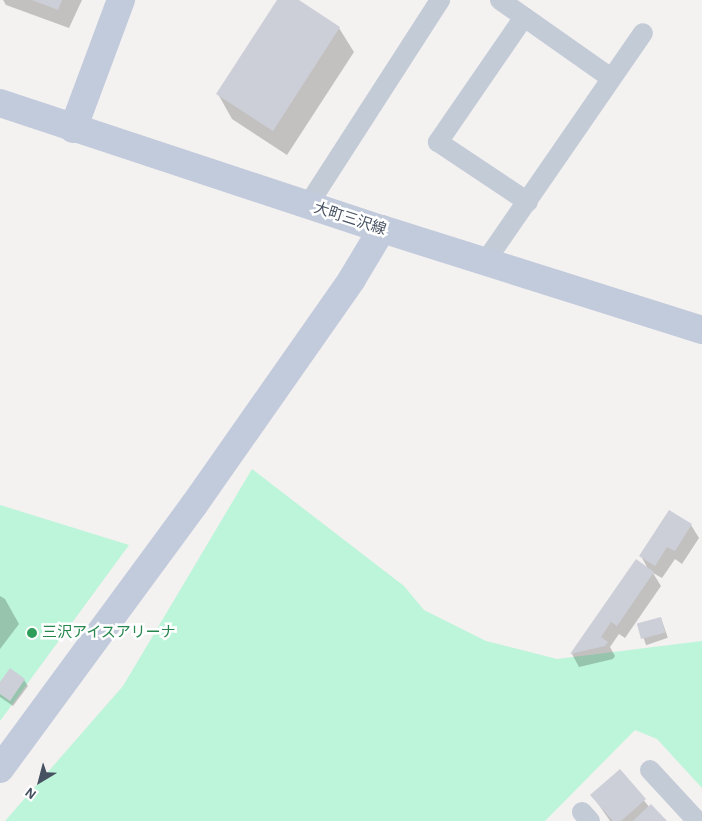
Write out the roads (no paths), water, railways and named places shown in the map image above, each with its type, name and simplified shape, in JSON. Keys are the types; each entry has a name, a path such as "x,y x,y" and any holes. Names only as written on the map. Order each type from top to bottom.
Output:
{"street":[{"path":"74,129 121,0"},
{"path":"500,0 611,78"},
{"path":"308,205 434,2"},
{"path":"524,17 438,142 528,202"},
{"path":"485,262 643,34"},
{"name":"大町三沢線","path":"0,103 74,129 382,229 702,330"},
{"path":"0,769 194,505 352,279 382,229"},
{"path":"650,770 697,821"}],"place":[{"name":"三沢アイスアリーナ","path":"32,633"}]}
